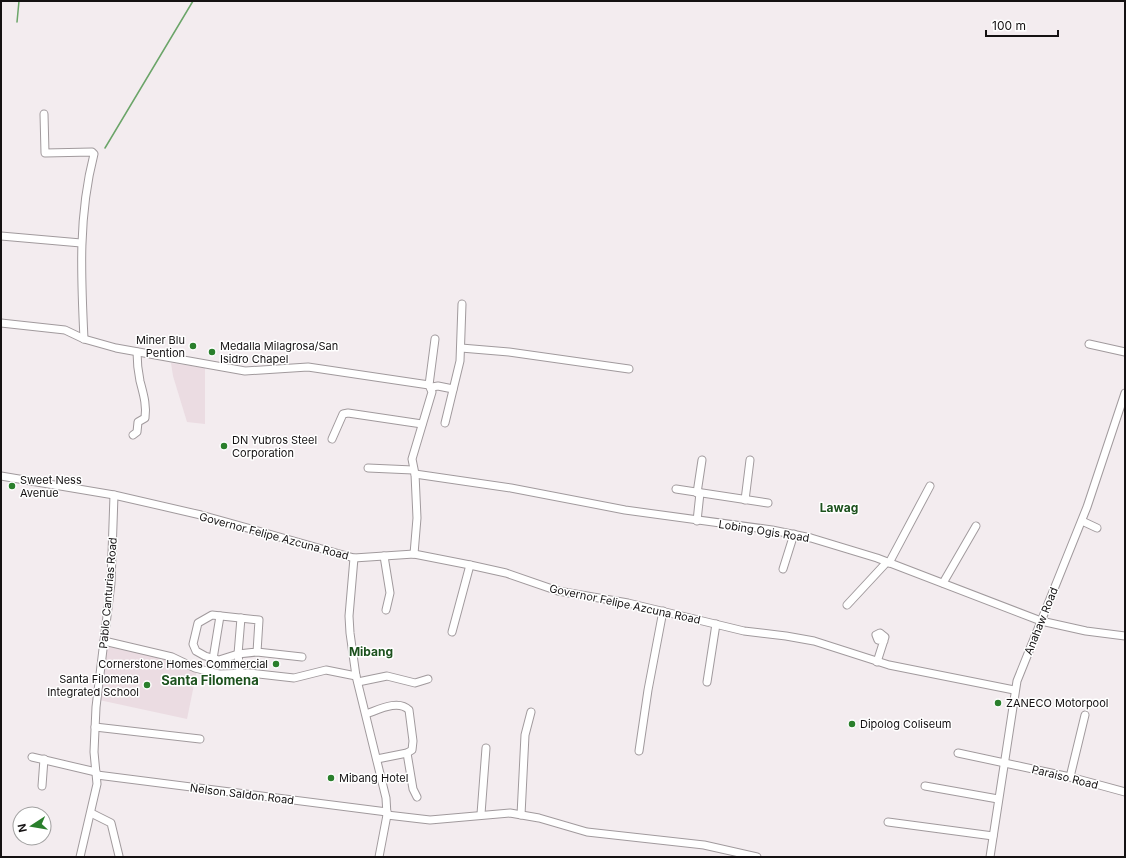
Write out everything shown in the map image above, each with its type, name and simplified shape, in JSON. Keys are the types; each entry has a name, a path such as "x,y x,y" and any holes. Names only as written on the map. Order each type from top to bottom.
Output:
{"street":[{"path":"44,114 45,154 85,152 92,152 94,154 85,190 80,243 84,339"},
{"path":"1,236 80,243"},
{"path":"445,423 461,348 462,304"},
{"path":"1,323 65,330 84,339 137,352 245,371 308,367 453,388"},
{"path":"414,554 417,528 412,458 432,392 431,386 435,338"},
{"path":"1089,344 1125,352"},
{"path":"461,348 508,352 629,369"},
{"path":"133,435 137,432 138,422 145,418 146,411 137,352"},
{"name":"Anahaw Road","path":"990,857 1014,690 1082,521 1125,393"},
{"path":"332,439 343,414 348,413 422,424"},
{"path":"697,520 702,460"},
{"path":"745,500 750,460"},
{"name":"Lobing Ogis Road","path":"368,468 414,472 511,488 625,510 794,534 848,549 943,583 1041,621 1086,631 1125,636"},
{"name":"Governor Felipe Azcuna Road","path":"1,476 114,495 201,515 354,558 414,554 470,565 506,573 558,591 628,603 744,631 814,641 877,662 1014,690"},
{"path":"847,605 887,563 930,486"},
{"path":"676,489 768,503"},
{"name":"Pablo Canturias Road","path":"80,857 91,813 97,773 95,727 114,549 114,495"},
{"path":"1082,521 1097,528"},
{"path":"943,583 976,526"},
{"path":"783,569 794,534"},
{"path":"384,556 390,593 386,610"},
{"path":"354,558 348,616 357,679 386,798 387,814 378,857"},
{"path":"452,632 470,565"},
{"path":"639,751 648,690 663,611"},
{"path":"257,652 259,620 212,615 198,623 193,644 196,651 213,659 219,660 238,654 257,652 302,656"},
{"path":"213,659 220,616"},
{"path":"240,673 238,654 241,618"},
{"path":"706,682 716,624"},
{"path":"877,662 884,641"},
{"path":"104,642 172,658 209,673 240,673 294,678 326,670 357,679 387,676 415,682 428,679"},
{"path":"366,714 395,705 409,710 413,741 412,750 408,753 377,759"},
{"path":"521,814 525,735 531,712"},
{"path":"1070,777 1084,715"},
{"path":"95,727 200,739"},
{"path":"481,814 486,748"},
{"path":"408,753 413,789 417,797"},
{"name":"Paraiso Road","path":"958,753 1070,777 1125,792"},
{"name":"Nelson Saldon Road","path":"32,757 97,773 430,820 449,819 481,814 521,814 587,832 704,845 757,857"},
{"path":"42,786 44,759"},
{"path":"925,786 998,799"},
{"path":"91,813 111,823 119,856"},
{"path":"888,822 993,836"}],"shaded area":[{"path":"171,363 205,368 205,424 187,422 173,376"},
{"name":"Santa Filomena Integrated School","path":"106,644 153,654 197,670 187,719 99,700"}],"waterway":[{"path":"17,22 19,1"},
{"path":"105,148 193,1"}],"place":[{"name":"Miner Blu Pention","path":"193,346"},
{"name":"Medalla Milagrosa/San Isidro Chapel","path":"212,352"},
{"name":"DN Yubros Steel Corporation","path":"224,446"},
{"name":"Sweet Ness Avenue","path":"12,486"},
{"name":"Cornerstone Homes Commercial","path":"276,664"},
{"name":"Santa Filomena Integrated School","path":"147,685"},
{"name":"ZANECO Motorpool","path":"998,703"},
{"name":"Dipolog Coliseum","path":"852,724"},
{"name":"Mibang Hotel","path":"331,778"}],"district":[{"name":"Lawag","path":"839,507"},
{"name":"Mibang","path":"371,651"},
{"name":"Santa Filomena","path":"210,680"}]}
